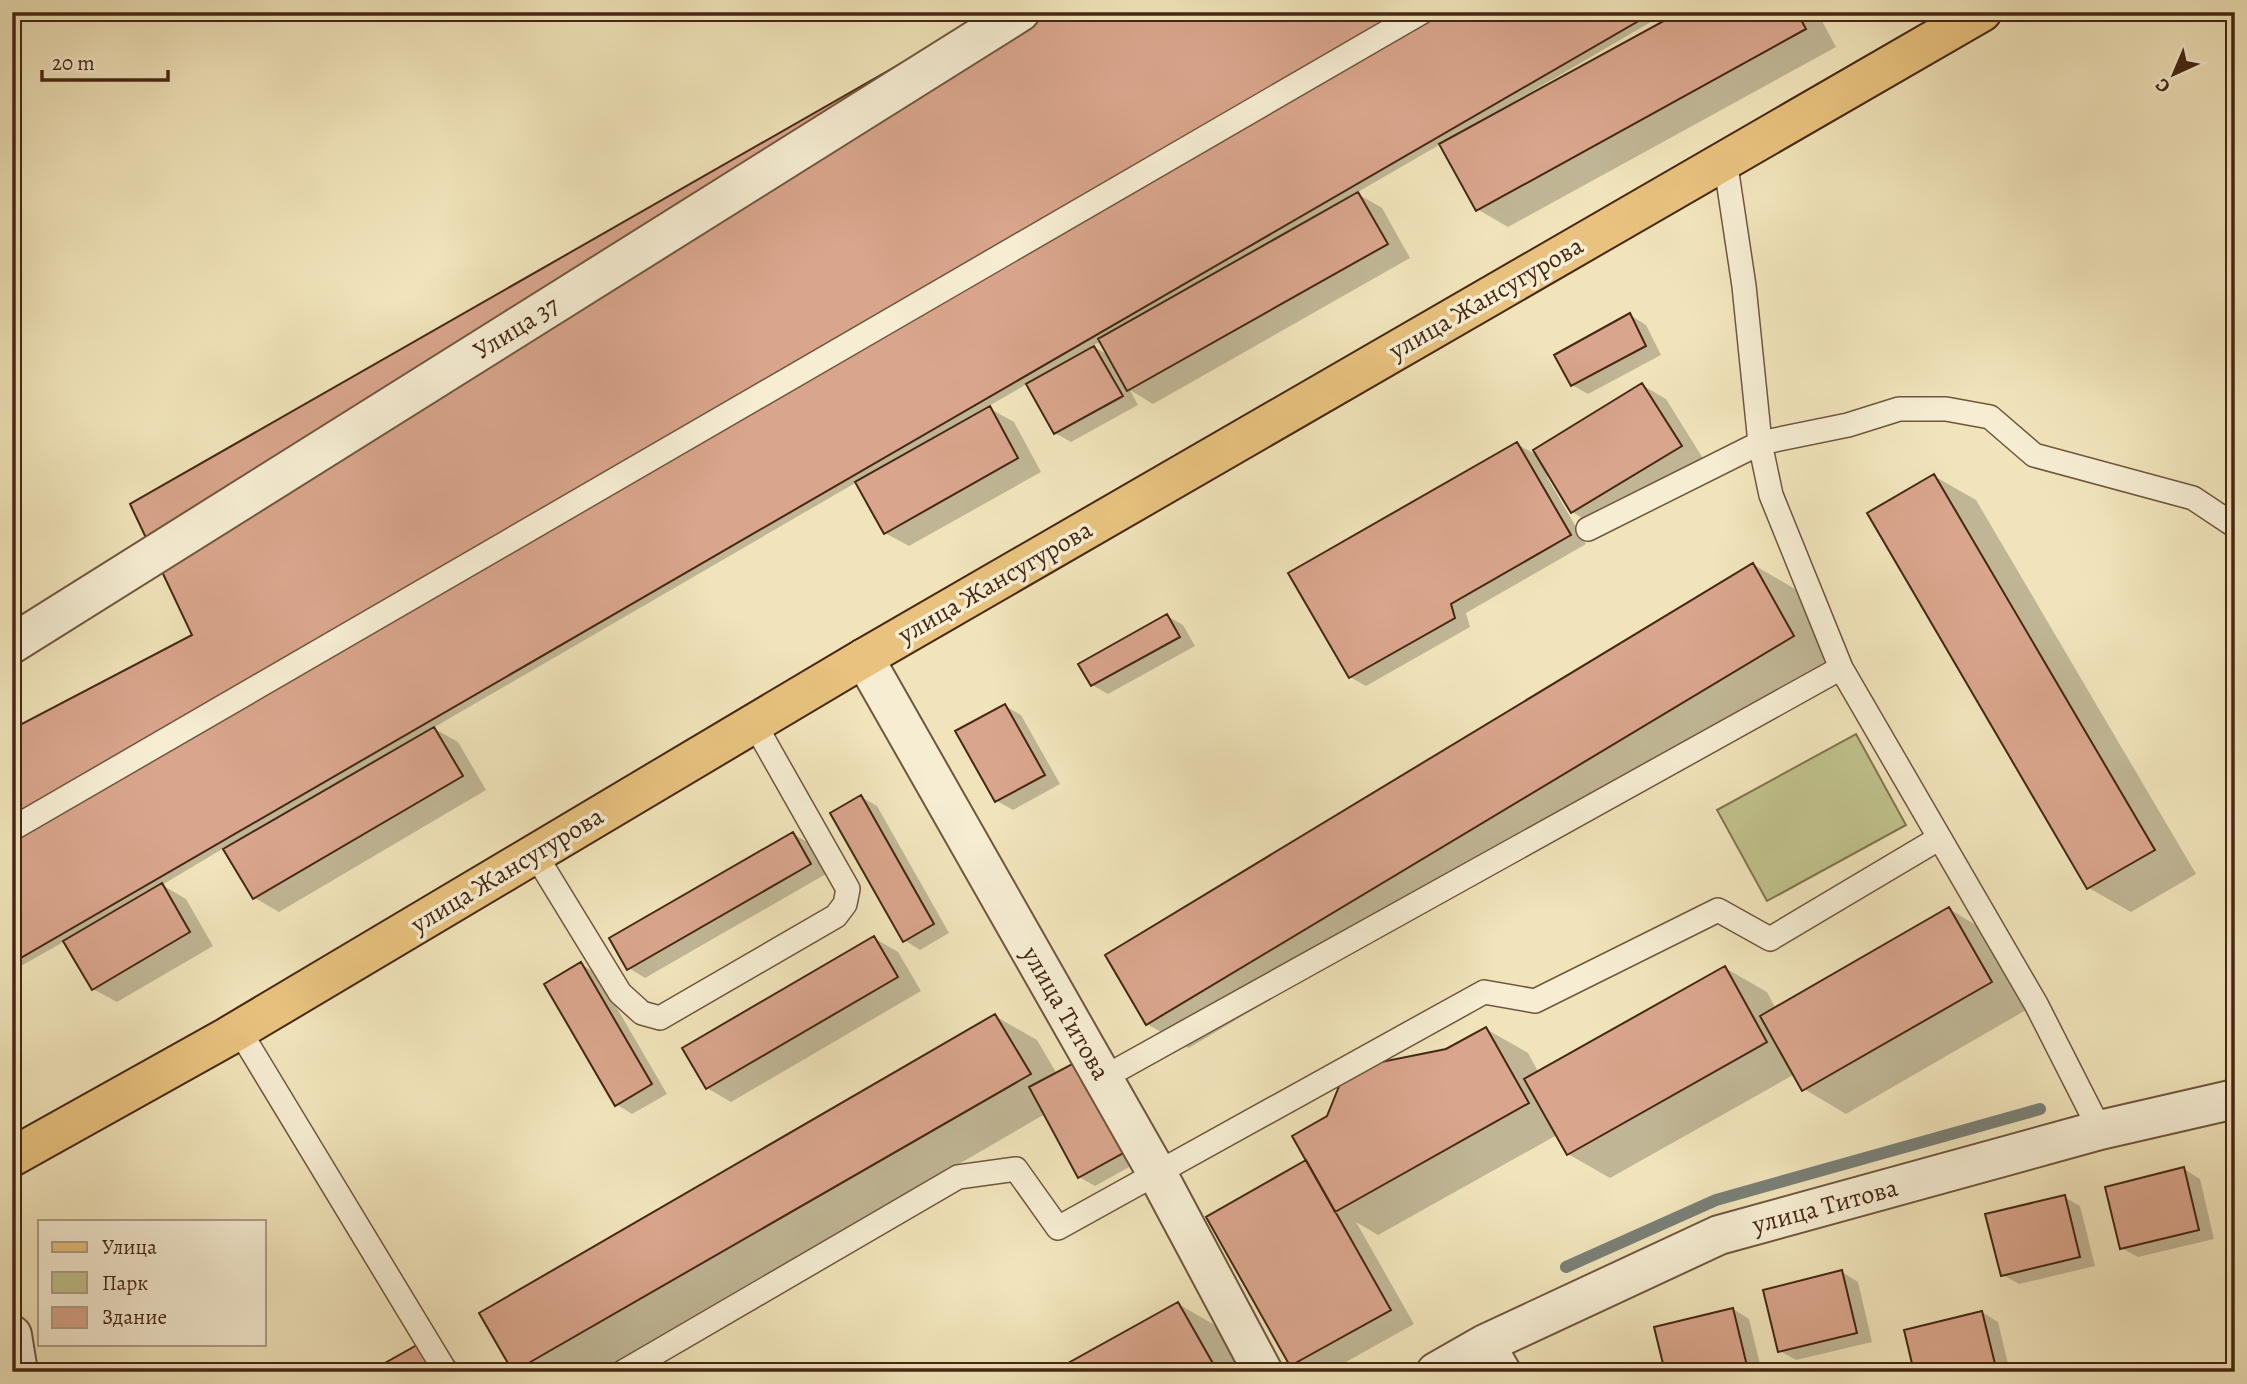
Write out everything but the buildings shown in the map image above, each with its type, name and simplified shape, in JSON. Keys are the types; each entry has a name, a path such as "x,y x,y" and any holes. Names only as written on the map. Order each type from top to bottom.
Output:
{"main road":[{"name":"улица Жансугурова","path":"12,1157 239,1030 864,658 1982,12"}],"street":[{"name":"Улица 37","path":"12,645 1020,12"},
{"name":"улица Титова","path":"864,658 1158,1175 1263,1372"},
{"name":"улица Титова","path":"1436,1372 1493,1358 1719,1235 2100,1130 2235,1099"},
{"path":"12,1335 18,1372"}],"lane":[{"path":"12,829 1422,12"},
{"path":"1725,160 1744,286 1760,443 1771,495 1841,668 2036,1004 2100,1130"},
{"path":"1588,529 1760,443 1848,425 1899,409 1946,409 1990,417 2034,455 2193,498 2235,526"},
{"path":"1103,1078 1841,668"},
{"path":"535,854 620,993 642,1013 660,1018 836,916 845,904 848,889 754,723"},
{"path":"623,1372 958,1178 1016,1168 1058,1227 1158,1175 1484,992 1535,1001 1718,910 1770,939 1938,839"},
{"path":"239,1030 446,1372"}],"green space":[{"path":"1856,734 1906,825 1767,901 1717,810"}],"waterway":[{"path":"1566,1267 1716,1200 2040,1109"}]}
